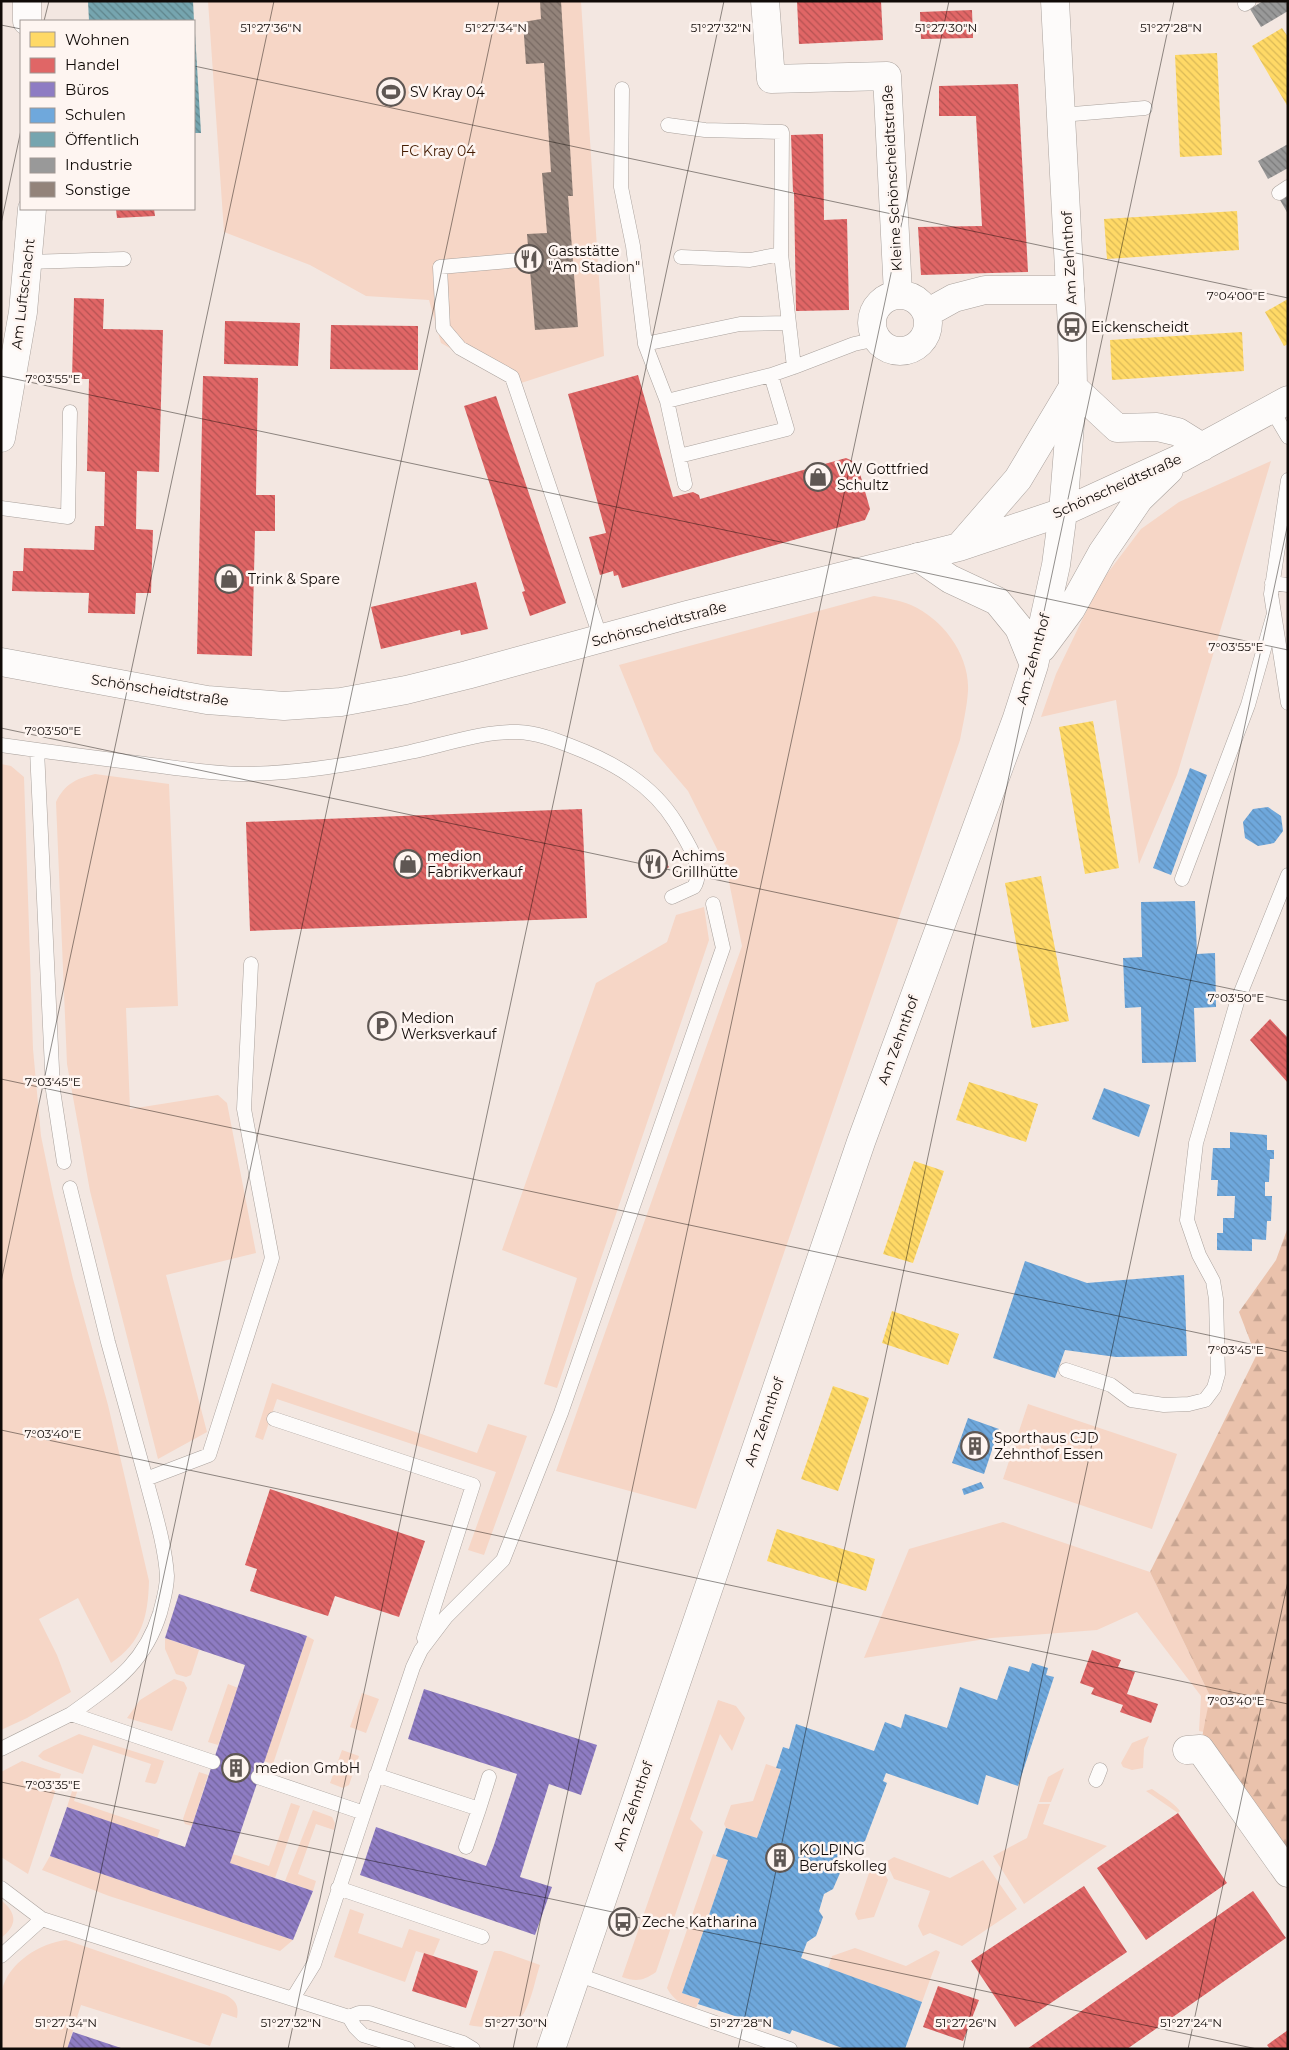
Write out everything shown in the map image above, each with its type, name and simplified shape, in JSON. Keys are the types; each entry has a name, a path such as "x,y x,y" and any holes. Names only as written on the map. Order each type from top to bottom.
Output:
{"main road":[{"path":"26,1 27,20"},
{"name":"Kleine Schönscheidtstraße","path":"765,1 771,79 887,76 898,294"},
{"name":"Am Zehnthof","path":"551,2049 854,1160 1017,718 1035,660 1054,577 1063,512 1073,387 1070,290 1055,1"},
{"name":"Am Luftschacht","path":"1,438 9,352 23,312 32,210"},
{"path":"927,313 954,298 985,290 1070,290"},
{"path":"898,294 907,295 915,299 927,313 927,330 917,345 909,349 891,349 877,339 873,330 872,320 875,310 881,302 898,294"},
{"path":"918,558 950,579 997,601 1019,628 1035,660 1071,609 1102,553 1139,500 1191,452 1178,432 1157,428 1117,428 1073,387 1018,479 959,547"},
{"name":"Schönscheidtstraße","path":"1,662 184,697 284,706 341,702 406,690 687,615 959,547 1063,512 1191,452 1280,405"},
{"path":"1186,1750 1200,1750 1288,1873"}],"lane":[{"path":"622,89 621,187 634,246 645,344 667,401 685,484"},
{"path":"1061,115 1145,108"},
{"path":"668,125 705,130 782,132 781,254 794,367"},
{"path":"681,257 750,260 781,254"},
{"path":"28,262 124,259"},
{"path":"520,260 440,267 443,328 460,348 512,377 601,639"},
{"path":"645,344 740,324 789,323"},
{"path":"667,401 771,375 854,344 877,339"},
{"path":"680,456 787,429 771,375"},
{"path":"1280,405 1288,437"},
{"path":"1,508 68,517 70,412"},
{"path":"1288,480 1271,594 1273,617 1288,703"},
{"path":"1272,583 1288,584"},
{"path":"1182,879 1248,705 1273,617"},
{"path":"1,745 196,771 237,774 278,773 345,765 485,736 517,732 544,736 592,754 628,773 645,786 660,802 684,837 698,866 699,878 694,888 672,897"},
{"path":"37,750 53,1090 64,1162"},
{"path":"1066,1370 1111,1385 1131,1400 1164,1405 1189,1404 1205,1400 1214,1388 1218,1374 1216,1299 1213,1281 1199,1255 1187,1220 1196,1143 1237,1002 1288,875"},
{"path":"417,1658 435,1629 503,1560 546,1450 723,948 713,904"},
{"path":"146,1479 209,1454 272,1258 244,1108 251,964"},
{"path":"1,1749 71,1714 103,1691 134,1664 148,1644 159,1616 166,1590 166,1574 146,1479 108,1342 70,1188"},
{"path":"274,1419 473,1485 314,1964 293,1998"},
{"path":"71,1714 213,1762"},
{"path":"376,1775 479,1809"},
{"path":"258,1777 364,1813"},
{"path":"466,1847 490,1777"},
{"path":"1,1888 42,1919 349,2017 363,2035 408,2049"},
{"path":"338,1888 482,1937"},
{"path":"1,1956 42,1919"},
{"path":"576,1974 790,2049"},
{"path":"349,2017 369,2012 463,2043 473,2049"}],"green space":[{"name":"FC Kray 04","path":"208,1 581,1 604,356 515,385 441,343 429,300 366,296 310,265 224,232"},
{"path":"1271,461 1177,775 1139,864 1116,700 1041,717 1056,674 1100,583 1141,529 1179,502"},
{"path":"874,596 902,602 923,611 944,629 952,640 964,664 967,678 968,691 964,722 960,740 696,1509 556,1471 742,946 726,867 688,791 654,751 619,665"},
{"path":"1,764 11,766 24,777 33,1049 41,1136 73,1279 108,1405 149,1581 147,1606 141,1628 130,1646 111,1663 78,1598 39,1619 57,1655 71,1692 27,1718 1,1730"},
{"path":"95,774 169,784 178,1006 126,1008 130,1109 218,1095 227,1103 256,1253 166,1275 207,1432 158,1459 90,1191 67,1064 56,802 71,783"},
{"path":"704,907 709,940 557,1388 544,1384 577,1278 502,1250 596,983 667,942 676,915"},
{"path":"1288,1227 1288,1868 1200,1748 1210,1696 1150,1572 1256,1356 1239,1312 1276,1260"},
{"path":"272,1383 477,1453 488,1424 527,1436 484,1555 468,1550 496,1472 277,1399 263,1440 255,1437"},
{"path":"1028,1404 1177,1454 1152,1529 1003,1479"},
{"path":"1003,1522 1150,1572 1210,1696 1204,1732 1199,1731 1201,1696 1137,1612 1097,1630 992,1638 864,1658 909,1549"},
{"path":"307,1636 314,1640 273,1764 264,1761"},
{"path":"165,1638 199,1650 191,1675 186,1677 176,1674 165,1649"},
{"path":"174,1679 184,1682 187,1688 172,1731 127,1718 140,1700"},
{"path":"228,1684 238,1688 218,1745 208,1742"},
{"path":"362,1693 379,1699 366,1733 350,1727"},
{"path":"718,1700 736,1706 745,1718 732,1751 720,1734 690,1819 703,1832 656,1972 639,1980 631,1980 622,1977"},
{"path":"79,1734 164,1761 157,1782 155,1784 145,1782 151,1764 93,1745 83,1774 43,1760 38,1756 43,1751"},
{"path":"1149,1736 1144,1748 1143,1768 1132,1770 1123,1767 1121,1763 1132,1743"},
{"path":"342,1750 359,1756 349,1785 343,1788 330,1783"},
{"path":"22,1761 61,1774 28,1874 1,1857 1,1772"},
{"path":"766,1764 781,1769 757,1838 726,1828 724,1824 731,1805 753,1801"},
{"path":"1064,1768 1051,1802 1039,1802 1048,1777"},
{"path":"199,1772 208,1775 192,1826 185,1824 183,1819"},
{"path":"75,1782 80,1783 74,1801 160,1830 157,1838 67,1807"},
{"path":"1152,1789 1171,1802 1180,1811 1178,1813 1146,1791"},
{"path":"291,1803 300,1806 275,1878 230,1863 233,1854 269,1866"},
{"path":"1038,1804 1050,1804 1043,1824 1107,1846 1024,1904 993,1856 1027,1838"},
{"path":"313,1810 332,1817 335,1823 334,1830 316,1824 298,1874 316,1881 313,1891 285,1881"},
{"path":"713,1854 728,1860 682,1993 700,1999 696,2008 679,2001 667,1988"},
{"path":"50,1856 293,1940 280,1951 109,1896 42,1870"},
{"path":"894,1857 950,1878 983,1860 1017,1909 962,1946 930,1933 923,1936 918,1926 930,1891 894,1879 886,1862"},
{"path":"881,1867 888,1880 874,1917 858,1920 855,1914 870,1870"},
{"path":"1,1900 13,1914 13,1924 1,1938"},
{"path":"350,1909 364,1914 358,1933 402,1948 409,1929 440,1939 433,1956 416,1951 405,1982 334,1957"},
{"path":"66,1940 226,1995 236,2004 238,2010 237,2018 222,2013 210,2046 81,2005 67,2049 1,2049 1,1997 5,1980 18,1963 36,1950 46,1945"},
{"path":"855,1948 906,1966 936,1950 940,1952 922,2002 828,1968 832,1956"},
{"path":"494,1951 501,1951 540,1965 527,2008 520,2018 506,2024 490,2027 469,2025"}],"building: Wohnen":[{"path":"1282,28 1288,37 1288,107 1252,46"},
{"path":"1217,53 1222,155 1180,157 1175,55"},
{"path":"1237,211 1239,250 1107,259 1104,219"},
{"path":"1288,299 1288,344 1284,346 1265,312"},
{"path":"1242,332 1244,371 1112,380 1110,340"},
{"path":"1093,721 1119,868 1085,874 1059,727"},
{"path":"1041,876 1069,1021 1032,1028 1005,883"},
{"path":"969,1082 1038,1104 1026,1142 956,1120"},
{"path":"914,1161 944,1171 913,1263 883,1254"},
{"path":"892,1311 959,1334 948,1365 882,1343"},
{"path":"833,1386 869,1398 838,1491 801,1479"},
{"path":"777,1529 875,1559 866,1591 767,1561"}],"building: Handel":[{"path":"797,1 881,1 883,40 799,44"},
{"path":"972,10 973,38 921,39 920,12"},
{"path":"1018,84 1028,272 921,275 918,227 982,226 976,116 939,116 939,86"},
{"path":"823,134 824,220 847,219 849,310 796,311 791,135"},
{"path":"116,210 154,210 155,216 117,218"},
{"path":"74,298 104,299 103,329 163,330 159,472 137,471 136,529 153,530 151,593 136,593 135,614 88,613 89,593 12,591 13,571 23,571 24,548 94,550 95,526 104,526 105,472 87,471 89,379 72,379"},
{"path":"225,321 300,323 298,366 224,364"},
{"path":"331,325 418,326 418,370 330,369"},
{"name":"VW Gottfried Schultz","path":"638,375 673,497 693,492 699,495 700,499 846,458 857,463 870,509 865,520 622,588 618,575 614,576 613,571 600,575 589,537 606,533 568,394"},
{"path":"203,376 258,378 256,495 275,495 275,531 255,531 252,656 197,654"},
{"path":"496,396 566,603 530,616 522,592 525,591 464,406"},
{"path":"476,582 488,629 461,635 460,630 381,649 371,607"},
{"name":"medion Fabrikverkauf","path":"582,809 587,918 250,931 246,822"},
{"path":"658,851 669,867 660,874 649,857"},
{"path":"1270,1019 1288,1038 1288,1083 1250,1040"},
{"path":"270,1489 425,1541 399,1617 335,1596 328,1616 250,1591 257,1569 245,1565"},
{"path":"1092,1650 1121,1660 1118,1667 1135,1672 1127,1694 1158,1704 1151,1723 1120,1712 1123,1705 1091,1694 1094,1688 1080,1683"},
{"path":"1178,1813 1227,1883 1146,1940 1097,1868"},
{"path":"1084,1886 1127,1952 1015,2027 971,1961"},
{"path":"1253,1891 1286,1938 1127,2049 1027,2049"},
{"path":"424,1953 478,1971 466,2008 412,1991"},
{"path":"938,1986 979,2000 963,2041 923,2027"},
{"path":"1288,2030 1288,2049 1270,2049 1267,2045"}],"building: Büros":[{"name":"medion GmbH","path":"179,1594 307,1636 230,1863 313,1891 293,1940 50,1856 67,1807 185,1847 245,1665 165,1638"},
{"path":"424,1689 597,1745 581,1795 549,1784 520,1877 552,1887 535,1935 360,1875 376,1827 486,1866 494,1845 517,1774 408,1739"},
{"path":"73,2032 121,2048 121,2049 67,2049"}],"building: Schulen":[{"path":"1190,768 1207,775 1171,875 1153,868"},
{"path":"1268,807 1281,816 1283,831 1274,843 1258,846 1245,838 1243,822 1253,809"},
{"path":"1195,901 1197,954 1215,953 1216,1007 1194,1008 1196,1062 1142,1063 1141,1007 1125,1008 1123,958 1142,957 1141,902"},
{"path":"1104,1088 1150,1105 1139,1137 1092,1119"},
{"path":"1230,1132 1267,1135 1267,1150 1274,1150 1274,1159 1270,1159 1269,1182 1265,1182 1265,1196 1272,1196 1271,1221 1267,1221 1266,1240 1252,1239 1252,1251 1217,1250 1217,1233 1223,1233 1223,1218 1234,1218 1235,1196 1217,1196 1218,1180 1211,1180 1213,1148 1230,1148"},
{"path":"1025,1261 1087,1283 1184,1275 1187,1356 1116,1357 1065,1350 1055,1378 993,1358"},
{"name":"Sporthaus CJD Zehnthof Essen","path":"968,1418 999,1429 984,1474 952,1463"},
{"path":"981,1482 984,1488 964,1495 962,1489"},
{"name":"KOLPING Berufskolleg","path":"1032,1663 1048,1668 1046,1675 1054,1677 1018,1786 986,1775 978,1805 886,1773 883,1781 887,1783 865,1841 855,1846 849,1845 841,1848 835,1863 840,1873 833,1889 824,1894 819,1911 823,1917 816,1936 807,1942 801,1958 922,2002 905,2049 845,2049 792,2030 790,2034 698,2004 700,1999 682,1993 728,1860 716,1856 726,1828 757,1838 781,1769 776,1768 783,1747 789,1749 796,1724 874,1751 885,1722 901,1728 905,1714 947,1728 960,1687 997,1700 1009,1666 1029,1672"}],"building: Öffentlich":[{"path":"88,1 193,1 194,20 89,20"},
{"path":"195,33 201,133 195,133"}],"building: Industrie":[{"path":"1263,1 1288,1 1288,11 1261,27 1250,9"},
{"path":"1288,144 1288,168 1268,179 1258,161"},
{"path":"1288,195 1288,214 1280,200"}],"building: Sonstige":[{"path":"540,1 561,1 573,196 568,196 578,327 535,330 527,234 547,233 542,173 551,172 544,63 526,64 523,22 541,19"}],"place":[{"name":"SV Kray 04","path":"391,92"},
{"name":"Gaststätte \"Am Stadion\"","path":"529,259"},
{"name":"Eickenscheidt","path":"1072,327"},
{"name":"VW Gottfried Schultz","path":"818,477"},
{"name":"Trink & Spare","path":"229,579"},
{"name":"medion Fabrikverkauf","path":"408,864"},
{"name":"Achims Grillhütte","path":"653,864"},
{"name":"Medion Werksverkauf","path":"382,1026"},
{"name":"Sporthaus CJD Zehnthof Essen","path":"975,1446"},
{"name":"medion GmbH","path":"236,1768"},
{"name":"KOLPING Berufskolleg","path":"780,1858"},
{"name":"Zeche Katharina","path":"623,1922"}]}
